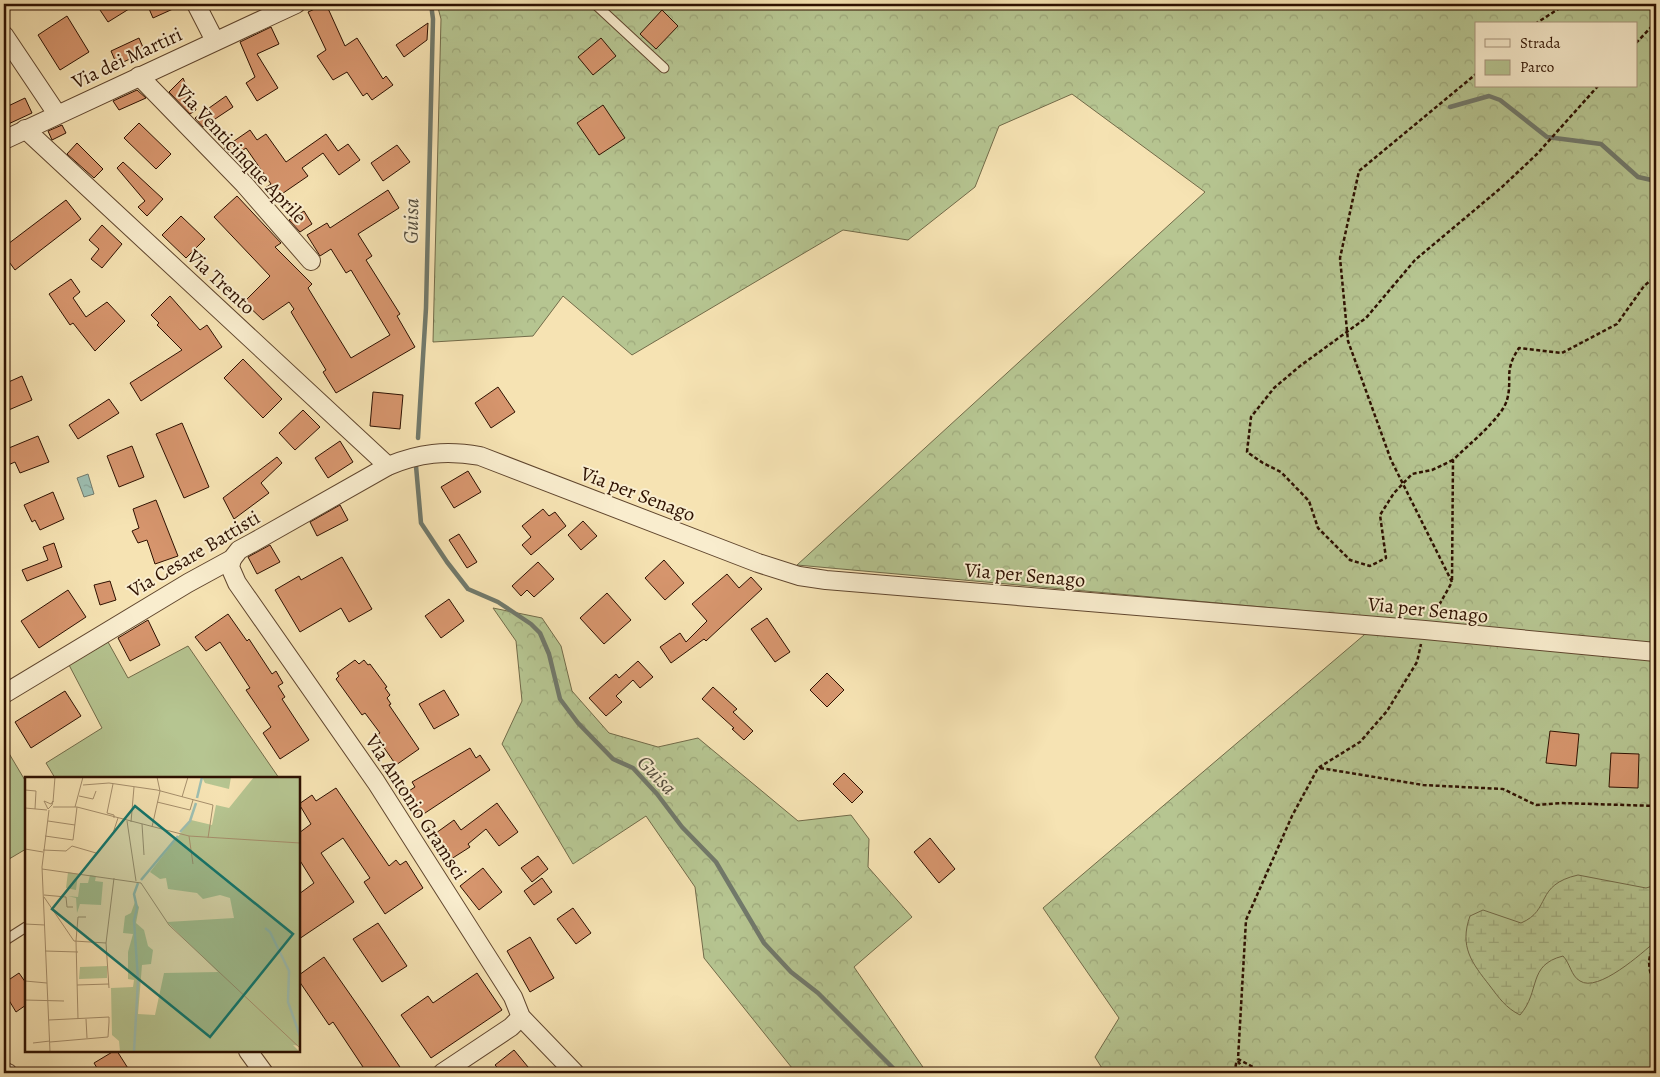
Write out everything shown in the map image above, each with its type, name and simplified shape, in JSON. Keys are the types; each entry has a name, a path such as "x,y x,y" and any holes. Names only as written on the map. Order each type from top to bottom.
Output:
{"street":[{"path":"196,4 215,41"},
{"name":"Via dei Martiri","path":"4,140 296,4"},
{"path":"4,35 57,114"},
{"name":"Via Venticinque Aprile","path":"139,76 244,184 311,261"},
{"name":"Via Trento","path":"25,129 388,466"},
{"name":"Via per Senago","path":"411,456 456,452 480,456 731,554 799,576 826,580 1425,630 1656,652"},
{"name":"Via Cesare Battisti","path":"4,694 188,583 232,559 240,550 388,466 411,456"},
{"name":"Via Antonio Gramsci","path":"232,559 230,567 237,583 376,782 513,998 522,1018 575,1073"},
{"path":"442,1073 522,1018"},
{"path":"249,1052 264,1073"},
{"path":"4,1072 8,1073"}],"lane":[{"path":"595,4 664,68"},
{"path":"4,941 25,928"}],"path":[{"path":"1538,22 1566,4"},
{"path":"1638,41 1656,22"},
{"path":"1452,582 1391,460 1348,340 1340,258 1359,171 1475,75"},
{"path":"1596,88 1537,154 1502,187 1415,260 1366,318 1274,388 1251,417 1247,452 1281,472 1310,501 1318,528 1350,560 1370,566 1386,558 1380,515 1412,474 1432,470 1453,460 1491,424 1507,401 1509,362 1519,348 1562,353 1617,324 1644,286 1656,276"},
{"path":"1234,1073 1238,1059 1246,920 1292,816 1318,768 1360,742 1387,711 1417,662 1425,630 1452,582 1453,460"},
{"path":"1318,768 1424,785 1503,789 1536,805 1562,803 1656,806"},
{"path":"1656,945 1651,951 1648,961 1656,993"},
{"path":"1238,1059 1245,1073"},
{"path":"1238,1059 1264,1073"}],"green space":[{"path":"437,4 1656,4 1656,1073 1105,1073 1095,1057 1119,1018 1043,908 1384,618 797,565 1205,192 1072,94 999,126 975,187 908,240 843,230 632,355 563,296 533,336 433,342 441,19"},
{"path":"493,608 542,618 561,646 572,691 609,733 658,747 698,738 798,821 851,815 869,839 868,867 912,917 854,967 927,1073 796,1073 704,958 695,887 646,816 573,864 502,744 522,701 516,641"},
{"path":"108,642 128,678 188,646 278,777 54,777 46,763 102,728 69,665"},
{"path":"4,745 25,780 25,850 4,862"},
{"path":"1578,875 1646,888 1656,885 1656,941 1620,970 1608,977 1588,983 1577,979 1563,956 1552,960 1539,972 1531,997 1520,1015 1500,999 1473,962 1469,954 1466,937 1470,916 1483,910 1521,923 1531,918 1555,885 1564,879"}],"water":[{"path":"88,474 94,494 84,497 77,478"}],"building":[{"path":"96,4 137,4 108,22"},
{"path":"147,4 184,4 153,18"},
{"path":"326,4 345,46 357,38 383,79 386,76 393,85 372,100 367,93 363,96 347,72 333,80 317,56 326,50 308,12"},
{"path":"662,10 678,26 656,49 640,34"},
{"path":"67,16 89,52 60,70 38,35"},
{"path":"428,23 427,40 404,57 396,45"},
{"path":"271,27 279,44 257,54 278,88 257,101 246,83 255,77 240,42"},
{"path":"139,38 145,52 117,65 111,51"},
{"path":"601,38 616,56 593,75 578,57"},
{"path":"183,78 196,110 190,114 169,92"},
{"path":"137,90 146,98 119,110 113,101"},
{"path":"226,96 233,107 203,127 195,118"},
{"path":"25,98 32,113 4,126 4,108"},
{"path":"603,105 625,138 599,155 577,123"},
{"path":"139,123 171,154 156,169 124,138"},
{"path":"62,125 66,133 52,140 48,131"},
{"path":"250,130 257,140 266,134 286,162 326,134 338,151 348,144 360,160 339,175 323,153 302,168 308,176 273,200 265,188 271,184 246,148 233,157 224,148"},
{"path":"77,143 103,169 94,178 67,154"},
{"path":"397,145 410,162 383,181 371,163"},
{"path":"123,162 163,199 147,216 138,207 145,201 117,168"},
{"path":"388,190 399,208 358,234 372,256 366,260 400,314 397,316 415,347 336,393 323,372 326,370 291,312 294,309 289,302 263,320 244,302 270,276 214,217 237,196 281,243 275,247 312,284 308,288 351,358 390,335 351,270 346,273 331,249 320,256 307,235 327,223 330,228"},
{"path":"66,200 81,219 15,270 4,255 4,247"},
{"path":"304,211 312,224 300,232 289,220"},
{"path":"181,216 205,239 186,258 162,235"},
{"path":"102,225 122,244 102,268 91,259 99,249 89,240"},
{"path":"71,279 80,292 73,298 86,317 107,302 125,321 95,351 73,323 70,325 49,294"},
{"path":"170,296 200,330 207,325 222,347 141,401 130,383 182,350 157,325 159,323 151,315"},
{"path":"243,359 282,399 263,418 224,378"},
{"path":"22,376 32,400 4,412 4,384"},
{"path":"498,387 515,412 491,428 475,403"},
{"path":"373,392 403,395 400,429 370,426"},
{"path":"109,399 119,413 78,439 69,425"},
{"path":"303,410 320,427 295,450 279,433"},
{"path":"182,423 209,487 184,498 156,434"},
{"path":"38,436 49,462 20,473 15,462 8,465 4,450"},
{"path":"340,441 353,462 328,478 315,458"},
{"path":"132,446 144,477 119,487 107,456"},
{"path":"277,457 282,463 261,483 269,493 234,519 223,498"},
{"path":"468,471 481,492 454,508 441,487"},
{"path":"53,492 64,519 40,530 35,520 32,522 24,505"},
{"path":"156,500 178,556 155,564 147,540 138,543 132,531 139,528 133,509"},
{"path":"340,505 348,520 317,536 310,522"},
{"path":"543,509 549,516 555,512 566,526 531,555 522,545 531,537 522,526"},
{"path":"583,521 597,536 581,550 568,535"},
{"path":"459,534 477,562 467,568 449,540"},
{"path":"54,543 62,567 27,581 22,570 48,560 43,547"},
{"path":"270,545 280,562 257,574 248,557"},
{"path":"342,557 372,609 349,622 341,608 300,632 275,590 299,576 301,580"},
{"path":"664,560 684,583 665,600 645,578"},
{"path":"538,562 554,579 534,597 527,590 521,596 512,586"},
{"path":"727,574 739,588 751,577 762,589 706,641 704,639 671,663 660,647 680,633 686,642 707,621 692,604"},
{"path":"110,581 116,600 100,605 94,585"},
{"path":"68,590 86,617 39,648 21,621"},
{"path":"607,593 631,620 604,644 580,618"},
{"path":"449,599 464,621 441,638 425,616"},
{"path":"228,614 247,641 249,639 272,674 276,671 283,683 278,686 285,697 282,699 309,740 280,759 263,733 271,727 246,690 250,688 220,642 206,651 195,637"},
{"path":"767,618 790,652 775,662 751,629"},
{"path":"148,620 160,645 130,661 118,638"},
{"path":"355,660 359,664 364,660 368,665 370,664 387,687 385,688 390,695 387,698 391,704 389,705 419,749 396,765 376,736 380,733 365,713 362,715 336,679 339,676 337,673"},
{"path":"638,661 653,677 640,688 633,680 616,696 622,702 606,716 589,698 616,674 619,678"},
{"path":"827,673 844,690 827,707 810,690"},
{"path":"713,687 737,709 733,712 753,731 744,740 732,729 734,728 702,699"},
{"path":"444,690 459,715 434,729 419,704"},
{"path":"65,691 81,716 31,748 15,722"},
{"path":"1550,731 1579,734 1576,766 1546,763"},
{"path":"470,748 476,758 480,755 490,770 416,819 401,796 415,787 412,782"},
{"path":"1611,753 1639,754 1638,788 1609,787"},
{"path":"844,773 863,792 852,803 833,784"},
{"path":"336,788 389,866 396,860 400,865 406,861 423,888 385,914 364,882 370,878 343,838 321,853 354,902 300,938 300,893 314,883 300,861 300,832 311,824 300,803 312,795 316,801"},
{"path":"497,803 518,832 499,846 486,829 468,844 470,847 448,861 433,839 438,836 436,833 454,820 461,830"},
{"path":"930,838 955,869 939,883 914,852"},
{"path":"538,856 548,869 532,882 521,868"},
{"path":"483,868 502,892 479,910 460,886"},
{"path":"542,878 552,892 534,905 524,891"},
{"path":"573,908 591,933 576,944 557,919"},
{"path":"378,923 407,966 382,982 353,939"},
{"path":"530,937 554,978 530,992 507,951"},
{"path":"324,957 404,1073 367,1073 333,1022 329,1025 300,982 300,974"},
{"path":"19,973 25,982 25,1006 16,1012 4,992 4,983"},
{"path":"477,973 502,1010 431,1058 401,1015 428,996 433,1003"},
{"path":"514,1050 533,1073 502,1073 495,1065"},
{"path":"112,1052 118,1052 131,1073 100,1073 94,1063"}],"waterway":[{"name":"Guisa","path":"418,438 426,308 433,19 431,4"},
{"path":"1450,107 1489,96 1500,100 1547,137 1601,144 1638,177 1656,181"},
{"name":"Guisa","path":"416,466 421,523 468,589 498,602 531,624 540,633 549,654 560,699 578,723 613,759 633,768 657,794 682,827 716,862 764,943 791,972 818,993 898,1073"}]}
